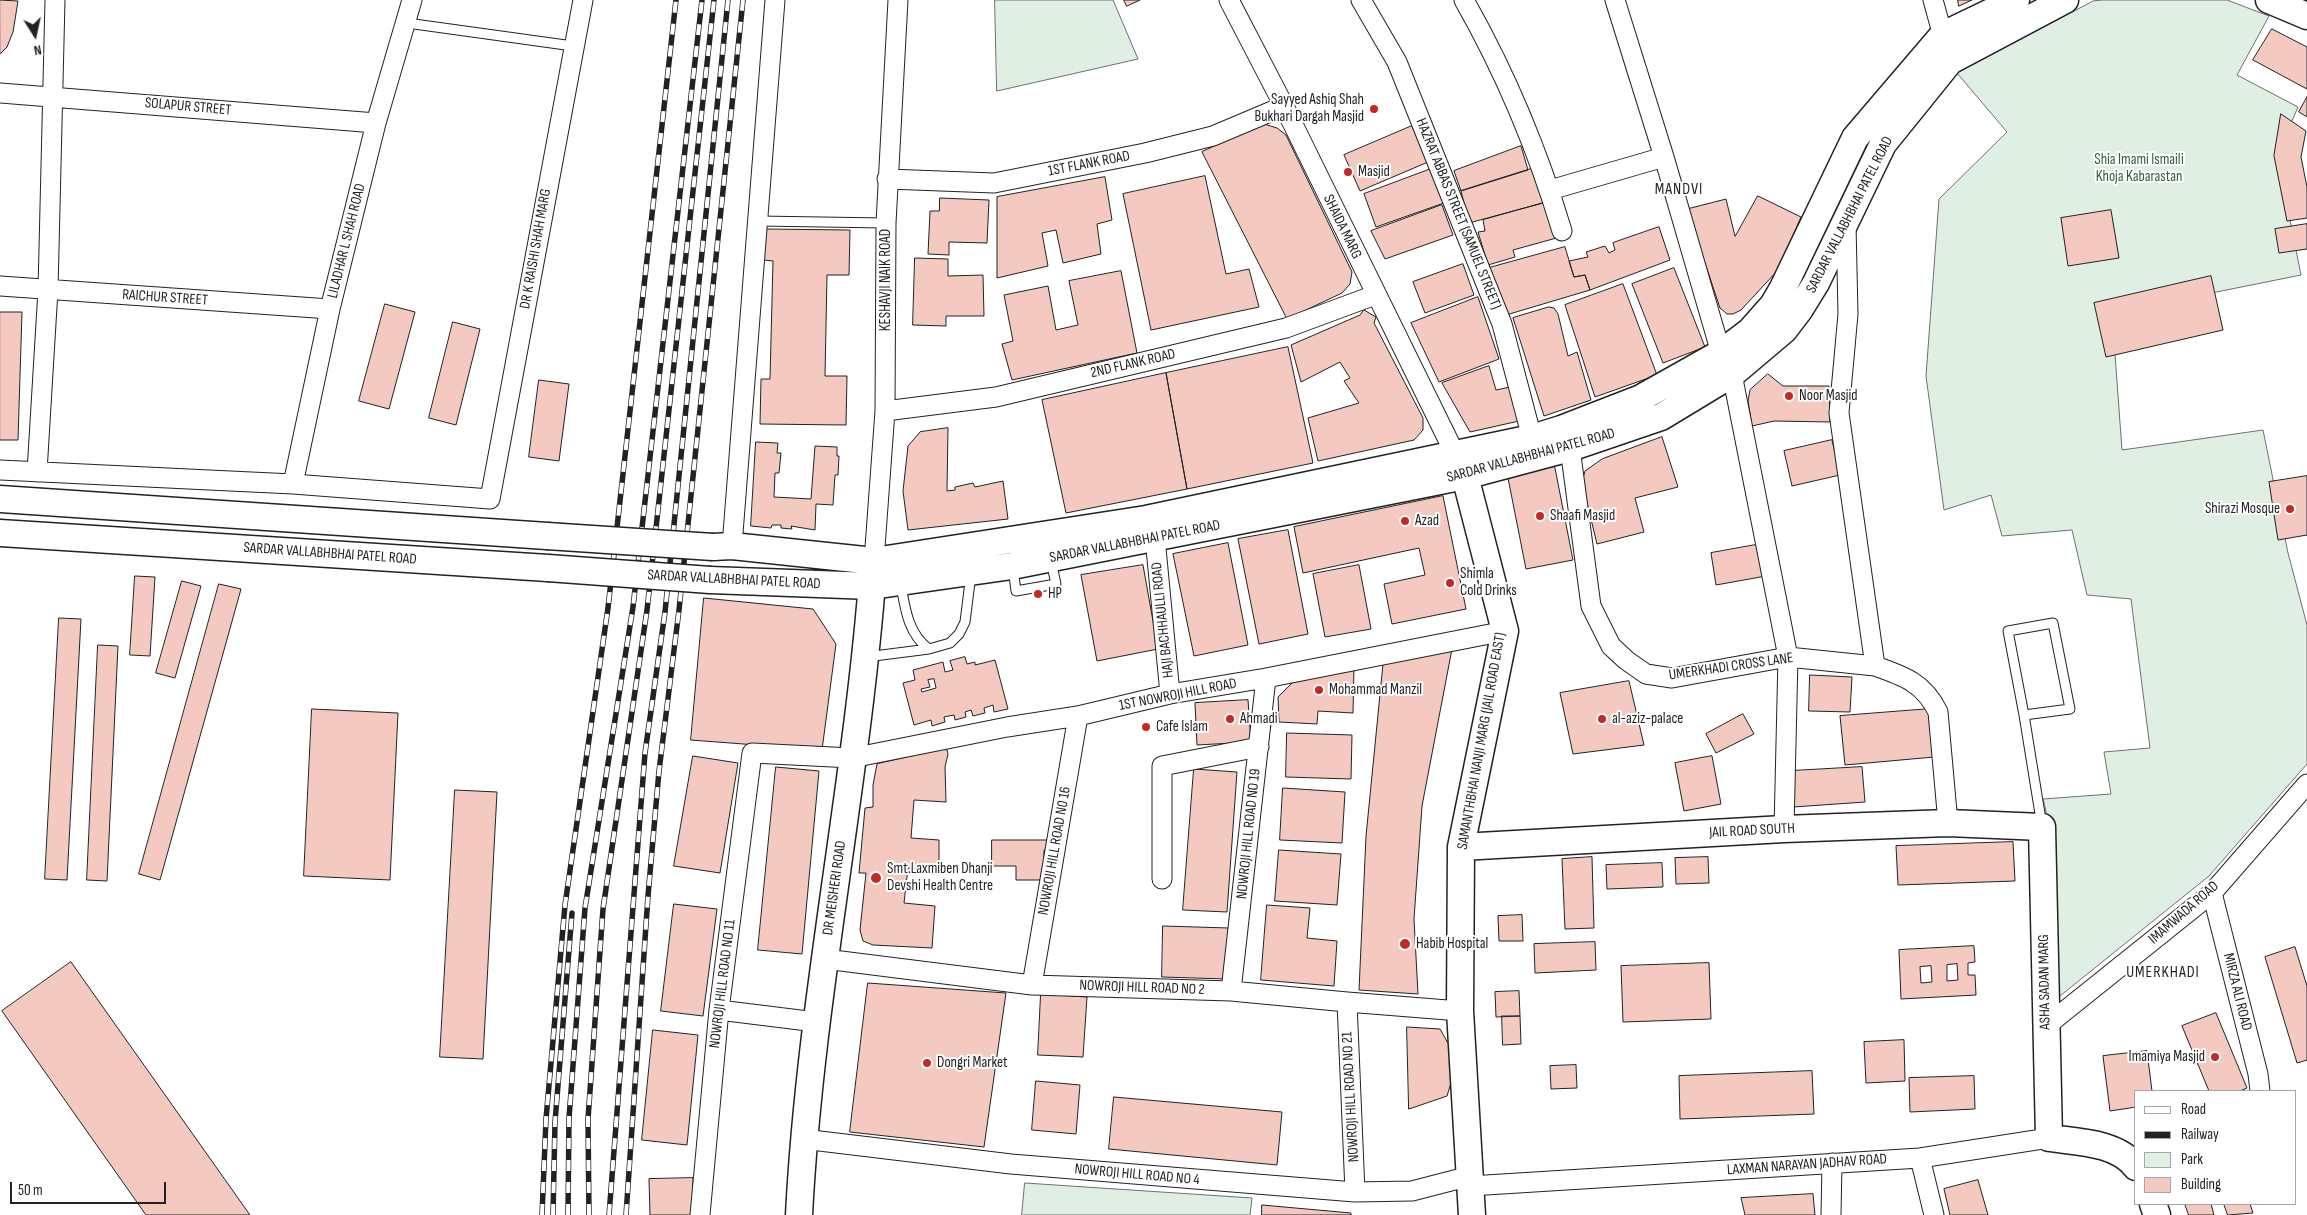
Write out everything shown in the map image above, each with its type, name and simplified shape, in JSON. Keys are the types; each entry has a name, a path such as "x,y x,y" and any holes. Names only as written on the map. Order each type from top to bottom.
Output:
{"main road":[{"name":"SARDAR VALLABHBHAI PATEL ROAD","path":"1727,363 1750,331 1773,305 1855,138 1943,34 2016,0"},
{"name":"SARDAR VALLABHBHAI PATEL ROAD","path":"0,533 710,580 873,573 1151,529 1460,465 1660,417 1727,363 1784,330 1816,284 1883,144 1950,61 2065,0"},
{"path":"2272,0 2307,16"},
{"name":"SARDAR VALLABHBHAI PATEL ROAD","path":"1460,465 1532,438 1565,439"},
{"name":"SAMANTHBHAI NANJI MARG (JAIL ROAD EAST)","path":"1460,465 1505,631 1461,847 1460,1010 1472,1215"},
{"name":"SARDAR VALLABHBHAI PATEL ROAD","path":"0,499 722,547 873,573 901,582 1051,559 1151,529"},
{"name":"DR MEISHERI ROAD","path":"799,1215 803,1139 816,1022 852,758 873,573"},
{"name":"JAIL ROAD SOUTH","path":"1461,847 1784,828 1948,823 2042,827"},
{"name":"ASHA SADAN MARG","path":"2042,827 2049,1138"},
{"name":"LAXMAN NARAYAN JADHAV ROAD","path":"2049,1138 2106,1147 2134,1164"}],"street":[{"path":"36,472 48,290 55,0"},
{"name":"LILADHAR L SHAH ROAD","path":"293,484 330,309 376,123 407,23 412,0"},
{"name":"DR K RAISHI SHAH MARG","path":"293,484 490,499 583,0"},
{"path":"722,547 758,221 775,0"},
{"name":"KESHAVJI NAIK ROAD","path":"873,573 885,411 886,223 898,0"},
{"name":"SHAIDA MARG","path":"1229,0 1284,106 1460,465"},
{"name":"HAZRAT ABBAS STREET (SAMUEL STREET)","path":"1361,0 1397,62 1502,324 1532,438"},
{"path":"1464,0 1491,48 1550,190 1562,231"},
{"path":"1615,0 1727,363 1788,657 1784,828"},
{"path":"1933,0 1950,61"},
{"name":"SOLAPUR STREET","path":"0,93 376,123"},
{"name":"1ST FLANK ROAD","path":"888,179 994,183 1144,153 1205,138 1284,106"},
{"path":"1550,190 1664,157"},
{"path":"1846,224 1848,314 1839,413 1875,666"},
{"name":"RAICHUR STREET","path":"0,286 330,309"},
{"name":"2ND FLANK ROAD","path":"885,411 996,397 1286,328 1375,295"},
{"name":"UMERKHADI CROSS LANE","path":"1565,439 1591,606 1611,646 1646,674 1672,678 1788,657 1875,666 1905,676 1922,688 1933,701 1938,712 1948,823"},
{"path":"0,470 293,484"},
{"name":"HAJI BACHHAULLI ROAD","path":"1151,529 1170,694"},
{"name":"1ST NOWROJI HILL ROAD","path":"752,753 852,758 1007,727 1078,716 1170,694 1266,678 1505,631"},
{"name":"NOWROJI HILL ROAD NO 19","path":"1231,990 1266,678"},
{"name":"NOWROJI HILL ROAD N0 16","path":"1032,985 1078,716"},
{"path":"1162,879 1162,766 1259,747"},
{"name":"NOWROJI HILL ROAD NO 11","path":"700,1215 719,1010 752,753"},
{"name":"IMAMWADA ROAD","path":"2046,1026 2212,893 2307,784"},
{"name":"MIRZA ALI ROAD","path":"2212,893 2258,1074 2260,1090"},
{"name":"NOWROJI HILL ROAD NO 2","path":"826,959 1032,985 1231,990 1347,1002 1460,1010"},
{"name":"NOWROJI HILL ROAD NO 21","path":"1347,1002 1355,1192"},
{"path":"719,1010 816,1022"},
{"name":"LAXMAN NARAYAN JADHAV ROAD","path":"1470,1181 1920,1158 2049,1138"},
{"name":"NOWROJI HILL ROAD NO 4","path":"803,1139 1011,1164 1355,1192 1412,1191 1470,1181"},
{"path":"1920,1158 1934,1215"},
{"path":"1830,1215 1832,1163"}],"lane":[{"path":"407,23 573,46"},
{"path":"758,221 886,223"},
{"path":"864,657 928,649 950,643 959,634 965,622 969,604 971,572"},
{"path":"901,582 904,607 912,627 919,642 928,649"},
{"path":"2024,715 2070,709 2053,623 2008,631 2042,827"}],"green space":[{"path":"995,0 1113,0 1138,59 997,91"},
{"name":"Shia Imami Ismaili Khoja Kabarastan","path":"2227,0 2269,16 2237,75 2298,107 2277,155 2301,275 2112,313 2122,450 2263,430 2288,553 2307,625 2307,764 2209,876 2050,1004 2046,811 2043,799 2111,794 2104,752 2150,748 2131,599 2087,595 2072,530 2002,536 1991,495 1944,510 1926,376 1939,199 2007,132 1957,73 2093,1"},
{"path":"1025,1183 1252,1198 1250,1215 1022,1215"}],"building":[{"path":"0,0 18,1 13,32 7,47 0,54"},
{"path":"1124,0 1140,0 1127,6"},
{"path":"1958,0 1972,0 1959,6"},
{"path":"2272,29 2307,47 2307,89 2253,60"},
{"path":"2307,97 2307,117 2299,112"},
{"path":"2281,114 2306,131 2301,157 2307,187 2307,218 2287,221 2274,156"},
{"path":"1264,124 1277,128 1286,135 1352,272 1350,284 1342,293 1287,319 1202,152"},
{"path":"1412,126 1428,162 1360,191 1344,155"},
{"path":"1521,146 1528,170 1461,191 1454,171"},
{"path":"1534,168 1547,202 1469,223 1461,191"},
{"path":"1431,169 1444,203 1376,227 1364,194"},
{"path":"1205,176 1226,274 1249,269 1259,307 1151,330 1123,194"},
{"path":"1105,177 1112,220 1097,224 1101,254 1063,263 1056,230 1042,233 1048,266 997,278 997,197"},
{"path":"1758,196 1801,217 1778,270 1741,310 1733,314 1727,314 1720,308 1687,209 1726,199 1735,236"},
{"path":"940,198 989,200 987,243 949,242 949,255 928,254 930,211 939,211"},
{"path":"1547,202 1560,237 1513,250 1515,257 1488,265 1478,232 1485,231 1483,220"},
{"path":"1442,205 1453,235 1385,259 1371,231"},
{"path":"2111,210 2119,258 2068,266 2061,218"},
{"path":"2307,224 2307,249 2279,253 2275,229"},
{"path":"1659,227 1670,260 1590,290 1585,275 1574,277 1569,261 1588,257 1586,252 1605,246 1609,253 1615,250 1613,243"},
{"path":"764,229 850,230 849,275 827,275 825,376 847,376 846,425 760,424 761,379 770,379 773,261 764,260"},
{"path":"1565,247 1574,277 1585,275 1590,290 1506,315 1489,268"},
{"path":"915,258 948,259 948,276 983,275 984,316 946,316 946,326 913,325"},
{"path":"1463,264 1474,295 1425,313 1413,282"},
{"path":"1674,268 1705,347 1663,363 1632,284"},
{"path":"1121,271 1137,353 1012,380 1002,344 1013,341 1004,295 1048,286 1056,330 1078,325 1069,281"},
{"path":"2211,276 2223,330 2106,357 2094,303"},
{"path":"1623,284 1657,375 1595,397 1565,305"},
{"path":"1478,297 1499,359 1439,382 1411,323"},
{"path":"385,304 415,312 389,409 359,401"},
{"path":"1549,307 1554,308 1558,314 1568,356 1577,352 1591,400 1544,416 1513,318"},
{"path":"1364,310 1376,317 1374,323 1423,418 1423,430 1414,440 1318,461 1308,418 1359,403 1344,381 1350,378 1340,362 1301,382 1291,345 1360,315"},
{"path":"0,312 22,312 18,440 0,440"},
{"path":"453,322 480,329 456,425 429,418"},
{"path":"1288,347 1313,463 1187,489 1166,373"},
{"path":"1489,366 1496,390 1510,387 1519,421 1470,432 1442,383"},
{"path":"1166,373 1187,489 1066,513 1042,400"},
{"name":"Noor Masjid","path":"1768,374 1783,386 1829,386 1830,422 1774,421 1752,426 1748,401 1750,390"},
{"path":"539,380 569,384 559,461 529,457"},
{"path":"948,428 947,491 973,483 975,487 1003,481 1008,519 908,530 903,491 908,446 920,432"},
{"path":"1662,437 1678,487 1635,498 1644,532 1597,544 1582,482 1585,471 1602,459"},
{"path":"1832,440 1840,475 1792,486 1784,451"},
{"path":"756,442 778,443 777,453 781,453 779,473 775,473 774,497 811,499 815,446 837,447 837,456 839,456 838,475 835,475 833,505 816,504 815,530 791,526 792,529 781,528 781,525 772,525 771,528 751,526"},
{"name":"Shaafi Masjid","path":"1554,463 1573,560 1526,569 1507,473"},
{"name":"Shirazi Mosque","path":"2307,476 2307,535 2278,540 2269,482"},
{"path":"1443,496 1466,609 1392,624 1384,584 1425,575 1419,548 1303,573 1294,527"},
{"path":"1288,530 1308,634 1259,644 1238,539"},
{"path":"1228,543 1248,645 1194,656 1173,554"},
{"path":"1761,544 1766,576 1716,585 1711,553"},
{"path":"1143,565 1158,649 1097,661 1081,575"},
{"path":"1359,565 1371,629 1325,637 1313,574"},
{"path":"135,576 155,577 150,656 130,655"},
{"path":"182,581 201,586 175,678 156,673"},
{"path":"219,584 241,589 160,880 139,874"},
{"path":"704,598 813,609 836,644 822,750 691,740"},
{"path":"59,618 81,619 67,880 45,879"},
{"path":"98,645 118,646 107,881 87,880"},
{"path":"1452,649 1422,806 1414,919 1418,994 1359,990 1366,836 1383,664"},
{"path":"965,657 967,664 975,662 975,665 995,660 1008,709 994,712 993,705 984,708 985,713 973,716 971,710 965,712 966,717 955,720 954,715 944,717 945,722 932,726 931,720 914,725 903,683 915,680 913,670 943,662 945,672 953,670 950,661","holes":["934,679 936,688 922,692 921,689 930,687 928,680"]},
{"name":"Mohammad Manzil","path":"1354,668 1353,713 1318,711 1317,724 1279,722 1278,697 1292,683 1305,677"},
{"path":"1810,675 1852,677 1850,712 1809,711"},
{"name":"al-aziz-palace","path":"1629,681 1644,745 1573,754 1560,693"},
{"path":"1248,700 1251,742 1197,745 1195,703"},
{"path":"312,709 398,713 390,880 304,876"},
{"path":"1930,709 1934,757 1845,765 1840,716"},
{"path":"1743,714 1754,734 1716,753 1706,734"},
{"path":"1287,733 1352,735 1351,779 1286,777"},
{"path":"943,749 947,750 948,754 945,767 946,802 914,800 911,838 939,840 939,870 908,868 904,903 935,906 932,948 873,945 863,941 860,930 866,873 859,873 865,808 873,807 873,785 877,764"},
{"path":"693,756 738,763 720,873 674,866"},
{"path":"1712,756 1721,804 1684,811 1675,763"},
{"path":"776,767 819,771 802,954 758,950"},
{"path":"1862,767 1865,802 1793,807 1791,771"},
{"path":"1194,769 1237,772 1227,912 1183,910"},
{"path":"1283,788 1345,792 1342,843 1280,840"},
{"path":"455,790 497,792 483,1059 440,1057"},
{"path":"992,840 1050,840 1049,850 1044,850 1044,869 1048,880 1016,880 1016,866 992,866"},
{"path":"2013,842 2015,881 1898,885 1896,846"},
{"path":"1279,850 1341,854 1337,905 1275,901"},
{"path":"1592,857 1594,928 1565,929 1562,859"},
{"path":"1708,857 1709,883 1676,884 1675,858"},
{"path":"1662,863 1663,887 1607,889 1606,865"},
{"path":"674,904 717,909 703,1016 661,1011"},
{"path":"1267,905 1310,908 1307,938 1337,941 1334,986 1261,980"},
{"path":"1522,915 1523,941 1499,941 1498,916"},
{"path":"1163,926 1229,928 1227,979 1162,977"},
{"path":"1595,942 1596,970 1535,973 1534,944"},
{"path":"1974,946 1975,962 1968,963 1968,975 1975,975 1976,995 1901,999 1899,950","holes":["1957,964 1958,980 1947,981 1947,965","1931,966 1932,982 1921,983 1920,967"]},
{"path":"2295,947 2307,986 2307,1060 2297,1063 2265,957"},
{"path":"71,962 250,1215 146,1215 2,1011"},
{"path":"1709,963 1711,1019 1623,1022 1621,966"},
{"name":"Dongri Market","path":"868,983 1006,993 984,1147 850,1132"},
{"path":"1519,991 1520,1016 1496,1017 1495,992"},
{"path":"1041,994 1087,997 1083,1057 1038,1055"},
{"name":"Imamiya Masjid","path":"2216,1013 2247,1088 2242,1090 2209,1090 2182,1026"},
{"path":"1502,1016 1520,1016 1521,1044 1503,1045"},
{"path":"1407,1027 1440,1029 1449,1045 1451,1083 1447,1096 1409,1109"},
{"path":"653,1030 698,1035 687,1145 642,1140"},
{"path":"1904,1040 1905,1081 1866,1083 1864,1042"},
{"path":"2147,1051 2152,1090 2134,1090 2134,1107 2110,1111 2103,1056"},
{"path":"1576,1065 1577,1088 1551,1089 1550,1066"},
{"path":"1812,1071 1814,1114 1680,1119 1679,1076"},
{"path":"1974,1076 1975,1109 1910,1112 1909,1078"},
{"path":"1036,1081 1080,1085 1076,1134 1032,1130"},
{"path":"1114,1097 1282,1112 1277,1165 1109,1149"},
{"path":"693,1178 693,1215 650,1215 649,1179"},
{"path":"1978,1180 1988,1215 1950,1215 1944,1189"},
{"path":"1813,1194 1815,1215 1745,1215 1741,1198"},
{"path":"1262,1205 1351,1213 1351,1215 1262,1215"},
{"path":"2185,1205 2211,1205 2214,1215 2189,1215"},
{"path":"2224,1205 2250,1205 2253,1213 2228,1215"}],"railway":[{"path":"542,1215 546,1119 565,905 608,608 676,0"},
{"path":"568,1215 569,1118 585,908 633,607 702,0"},
{"path":"589,1215 588,1119 603,909 647,610 714,0"},
{"path":"609,1215 645,753 665,612 728,0"},
{"path":"626,1215 648,896 659,771 679,610 743,0"},
{"path":"553,1215 555,1122 572,913"}],"place":[{"name":"Sayyed Ashiq Shah Bukhari Dargah Masjid","path":"1374,109"},
{"name":"Masjid","path":"1348,172"},
{"name":"Noor Masjid","path":"1789,396"},
{"name":"Shirazi Mosque","path":"2290,509"},
{"name":"Shaafi Masjid","path":"1540,516"},
{"name":"Azad","path":"1405,521"},
{"name":"Shimla Cold Drinks","path":"1450,583"},
{"name":"HP","path":"1038,594"},
{"name":"Mohammad Manzil","path":"1319,690"},
{"name":"Ahmadi","path":"1230,719"},
{"name":"al-aziz-palace","path":"1602,719"},
{"name":"Cafe Islam","path":"1146,727"},
{"name":"Smt.Laxmiben Dhanji Devshi Health Centre","path":"876,878"},
{"name":"Habib Hospital","path":"1405,944"},
{"name":"Imamiya Masjid","path":"2215,1057"},
{"name":"Dongri Market","path":"927,1063"}],"district":[{"name":"MANDVI","path":"1679,190"},
{"name":"UMERKHADI","path":"2163,973"}]}
